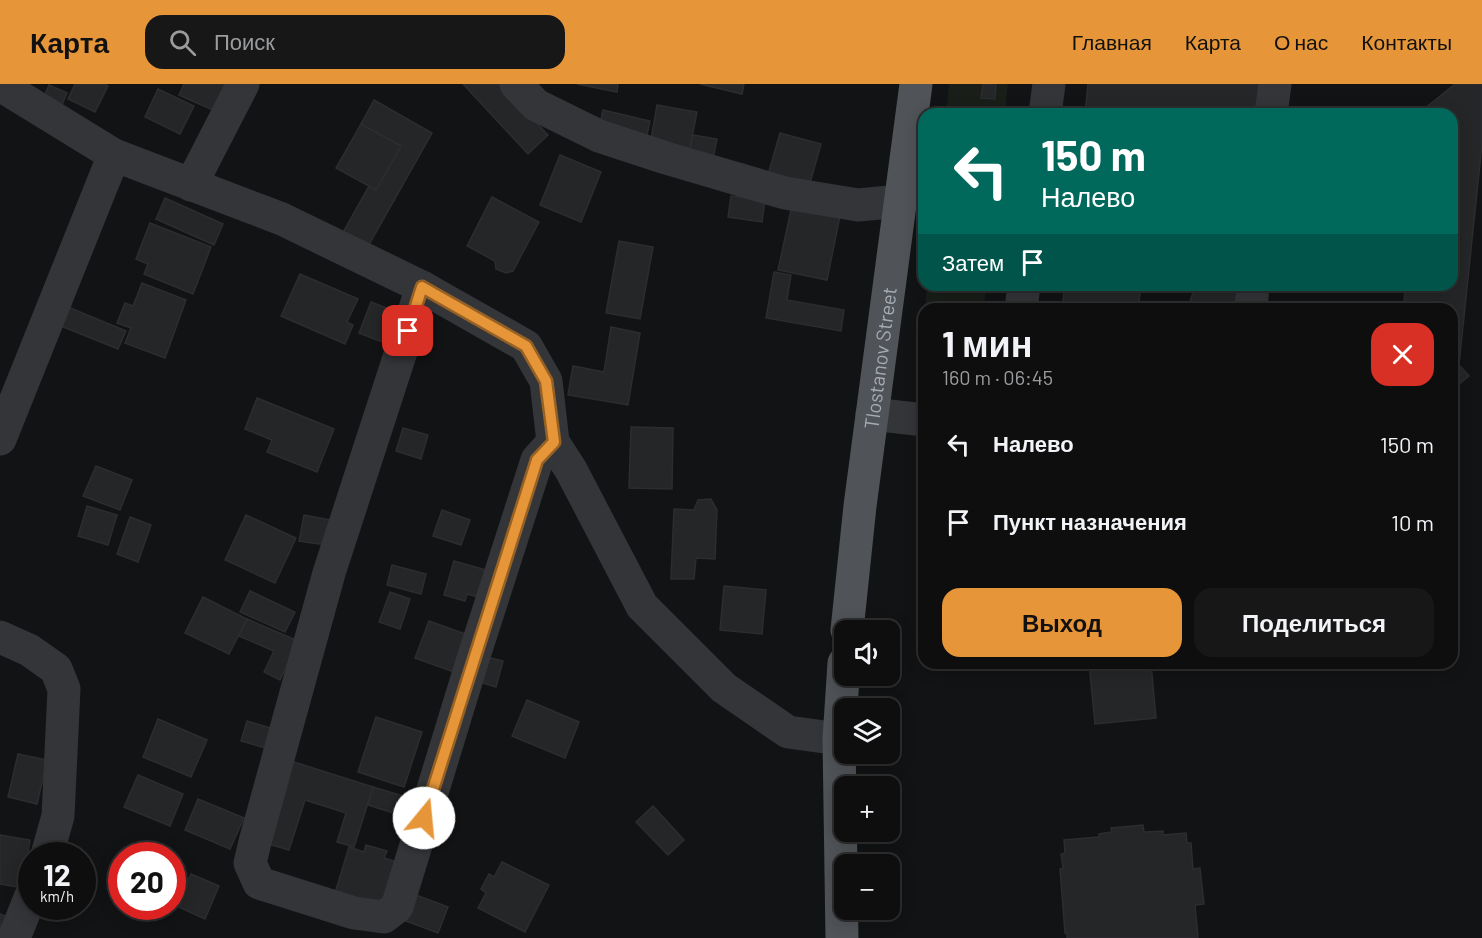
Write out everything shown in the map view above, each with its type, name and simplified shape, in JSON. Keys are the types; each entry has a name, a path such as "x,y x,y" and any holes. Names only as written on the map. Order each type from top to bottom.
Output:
{"main road":[{"name":"Tlostanov Street","path":"848,620 860,506 916,84"},
{"path":"839,764 842,938"}],"lane":[{"path":"191,184 243,84"},
{"path":"516,84 536,105 599,136 666,158 785,193 858,206 901,201"},
{"path":"1046,108 1049,84"},
{"path":"1272,108 1275,84"},
{"path":"0,85 114,155 282,219 422,287 526,346 546,381 554,442 642,606 724,688 788,732 834,738"},
{"path":"0,439 114,155"},
{"path":"422,287 329,573 255,842 250,863 259,883 354,913 384,917 397,908 537,460 554,442"},
{"path":"872,414 918,419"},
{"path":"0,637 29,650 56,669 64,689 58,816 51,842"},
{"path":"14,938 21,920"}],"shaded area":[{"path":"949,84 1008,84 1006,108 947,108"},
{"path":"926,291 986,291 984,303 926,303"},
{"path":"918,374 918,399 916,394"}],"building":[{"path":"75,84 108,86 95,112 68,99"},
{"path":"184,84 234,84 220,113 179,95"},
{"path":"463,84 500,84 548,135 528,154"},
{"path":"577,84 618,84 617,92"},
{"path":"700,84 744,84 742,94"},
{"path":"983,84 996,84 995,99 981,98"},
{"path":"1088,84 1263,84 1260,108 1086,108"},
{"path":"1455,84 1482,84 1482,144 1459,365 1469,376 1458,385 1458,303 1404,303 1405,291 1458,291 1458,108 1425,108"},
{"path":"49,85 67,93 61,107 43,99"},
{"path":"158,89 194,106 180,134 145,117"},
{"path":"374,100 432,133 366,250 341,236 369,186 376,190 401,146 361,124"},
{"path":"657,105 697,112 689,152 650,145"},
{"path":"603,110 650,121 646,139 599,129"},
{"path":"361,124 401,146 376,190 336,168"},
{"path":"780,133 821,144 808,190 767,178"},
{"path":"693,135 717,139 712,163 688,158"},
{"path":"560,155 601,172 581,222 540,205"},
{"path":"731,196 765,200 762,222 728,217"},
{"path":"492,197 539,222 513,271 506,273 496,269 495,261 467,246"},
{"path":"165,198 223,224 214,245 156,219"},
{"path":"792,205 840,216 827,280 778,270"},
{"path":"150,223 211,247 193,294 144,274 148,264 136,259"},
{"path":"619,241 653,247 640,319 606,313"},
{"path":"774,272 791,275 787,300 844,310 841,331 766,318"},
{"path":"300,274 358,299 347,322 353,325 345,344 281,316"},
{"path":"142,283 186,300 165,358 125,343 131,328 117,323 125,303 133,306"},
{"path":"1064,291 1140,291 1139,303 1063,303"},
{"path":"1249,291 1253,303 1190,303 1193,292"},
{"path":"371,302 397,312 385,343 359,333"},
{"path":"63,305 126,331 118,349 56,324"},
{"path":"611,327 640,333 628,405 568,395 573,366 604,372"},
{"path":"257,398 334,429 317,472 267,452 272,440 245,429"},
{"path":"631,427 673,428 672,489 629,488"},
{"path":"403,428 428,435 421,459 396,451"},
{"path":"96,466 132,480 120,510 83,496"},
{"path":"711,499 717,510 715,559 696,558 694,579 671,579 674,509 694,510 698,500"},
{"path":"87,506 117,515 108,545 78,536"},
{"path":"442,510 470,520 461,545 433,536"},
{"path":"246,515 296,538 275,583 225,560"},
{"path":"304,515 331,520 326,545 299,541"},
{"path":"130,517 151,525 138,562 117,554"},
{"path":"454,561 486,570 478,597 467,594 465,601 444,595"},
{"path":"392,565 426,574 421,594 387,585"},
{"path":"724,586 766,590 762,634 720,630"},
{"path":"250,591 295,612 285,632 240,612"},
{"path":"390,592 410,599 400,629 379,622"},
{"path":"203,597 247,619 229,654 185,633"},
{"path":"247,619 298,641 280,680 264,672 274,651 239,636"},
{"path":"429,621 468,635 454,672 415,658"},
{"path":"483,656 503,661 496,687 476,681"},
{"path":"1090,669 1152,669 1156,718 1095,724"},
{"path":"527,700 579,722 565,758 512,736"},
{"path":"376,717 422,732 404,787 358,772"},
{"path":"158,719 207,740 191,777 143,757"},
{"path":"247,721 274,729 269,749 241,741"},
{"path":"18,754 47,760 37,804 8,797"},
{"path":"291,761 373,787 354,847 337,842 346,813 305,800 289,850 265,843"},
{"path":"138,775 183,794 170,826 124,807"},
{"path":"373,787 420,801 415,820 368,805"},
{"path":"198,799 244,818 230,849 185,830"},
{"path":"653,806 684,840 668,855 636,822"},
{"path":"1143,825 1144,832 1163,831 1163,835 1186,833 1187,843 1191,843 1193,869 1200,868 1204,904 1195,905 1198,938 1067,938 1060,869 1063,868 1061,854 1065,853 1064,840 1099,837 1099,834 1112,832 1111,828"},
{"path":"0,835 30,840 30,842 18,842 18,887 0,884"},
{"path":"366,845 387,851 384,858 397,862 383,907 335,893 349,847 364,852"},
{"path":"502,862 549,885 525,932 478,908 486,893 481,889 489,874 494,877"},
{"path":"191,874 219,886 205,919 186,910 186,885"},
{"path":"416,895 448,907 438,933 406,921"},
{"path":"0,914 10,918 0,938"}],"route":[{"path":"408,331 422,287 526,346 546,381 554,442 537,460 424,818"}]}
